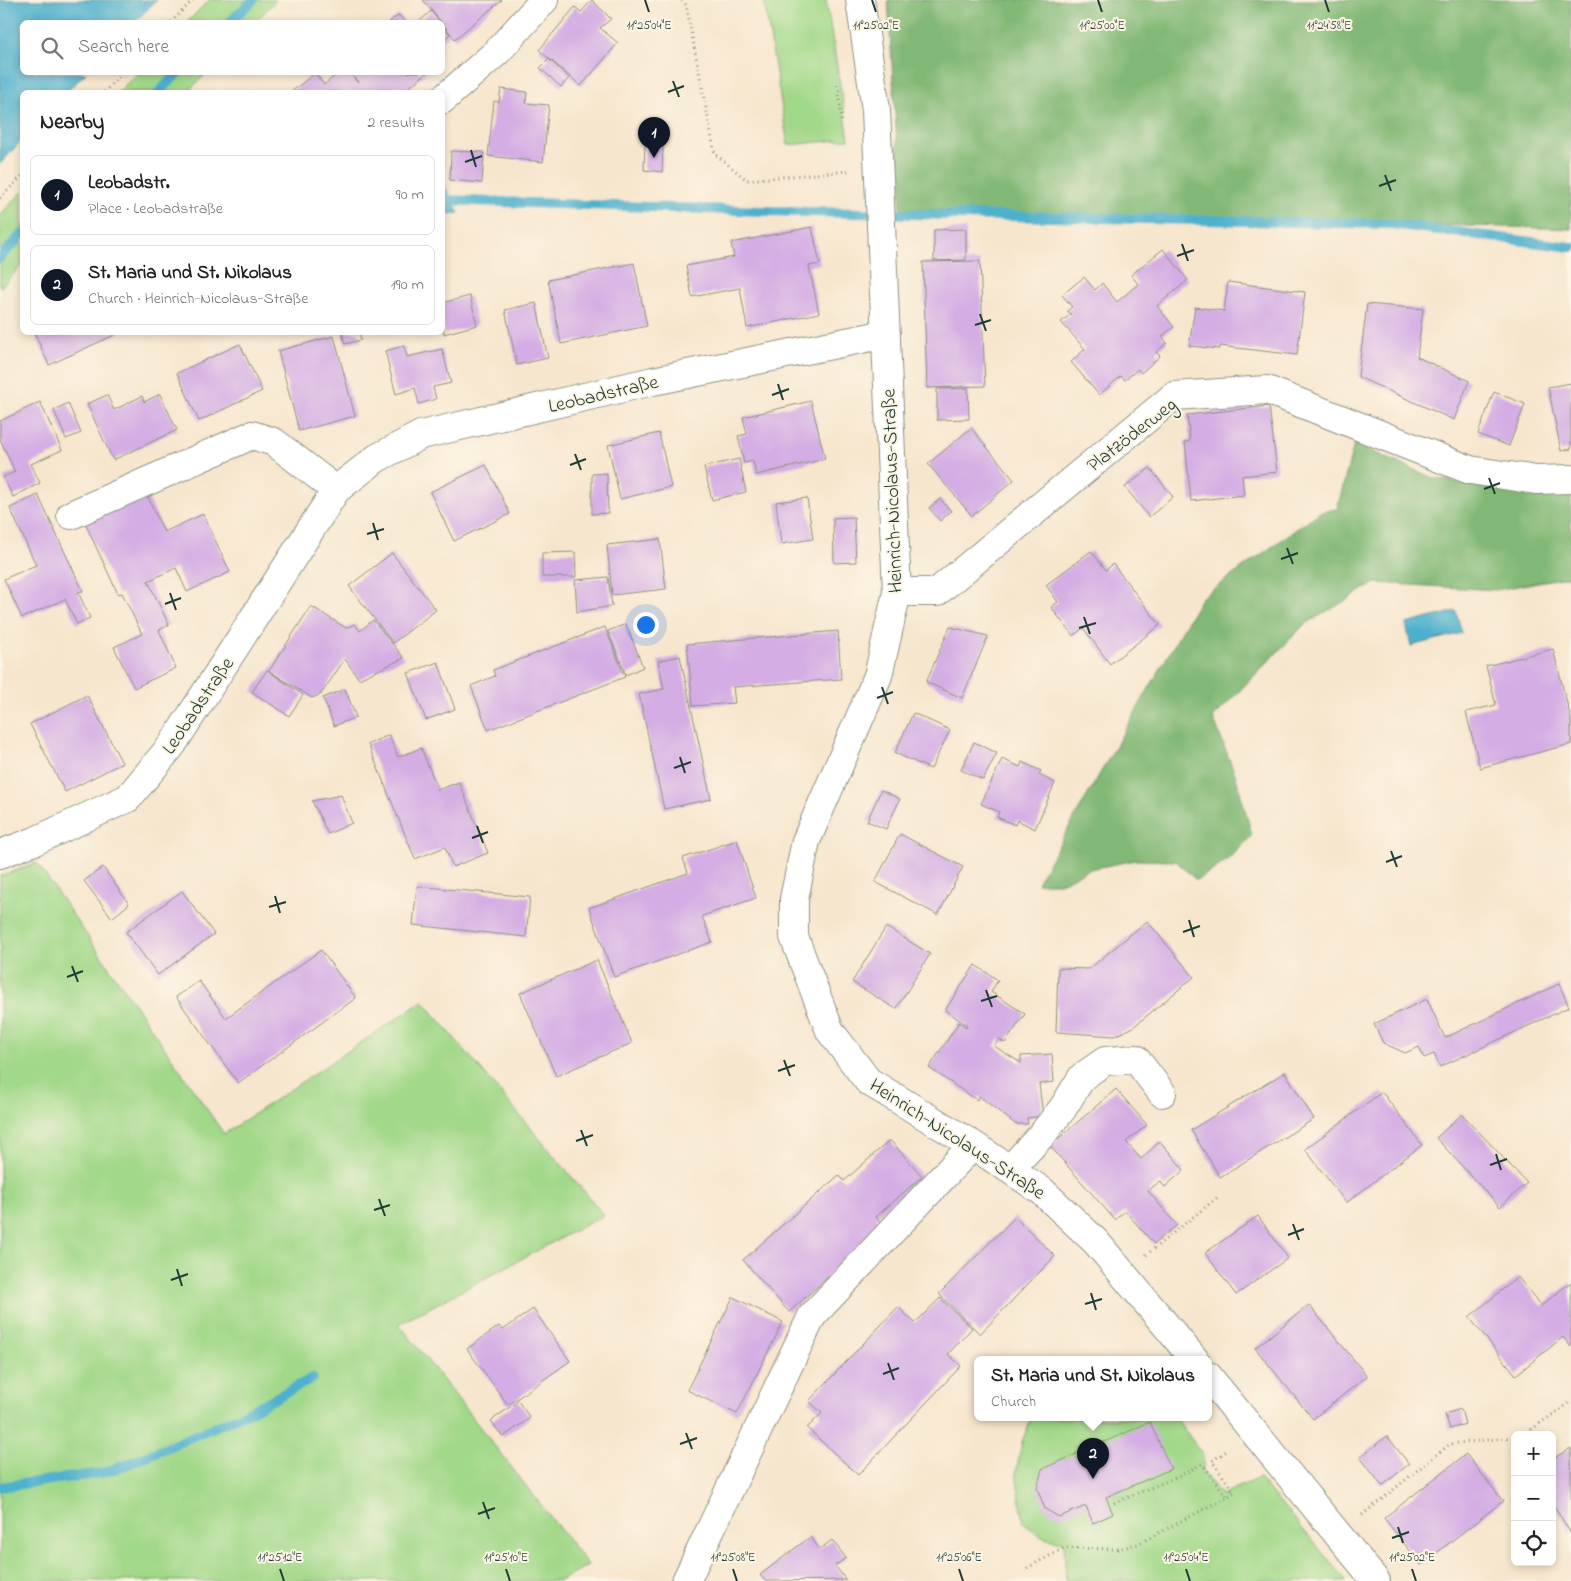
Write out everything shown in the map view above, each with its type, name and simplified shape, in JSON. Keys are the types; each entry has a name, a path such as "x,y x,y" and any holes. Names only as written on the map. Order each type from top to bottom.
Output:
{"street":[{"path":"445,97 497,52 544,0"},
{"name":"Heinrich-Nicolaus-Straße","path":"860,0 876,110 897,592 878,676 806,841 794,899 794,937 830,1031 868,1081 973,1145 1042,1191 1096,1242 1192,1356"},
{"name":"Leobadstraße","path":"0,854 35,841 128,798 172,746 336,490 376,458 421,435 653,381 886,334"},
{"name":"Platzöderweg","path":"897,592 938,592 1174,396 1267,390 1470,470 1536,480 1571,479"},
{"path":"71,515 252,435 274,442 336,490"},
{"path":"1010,1169 1041,1136 1063,1108 1082,1077 1105,1061 1136,1059 1162,1093"},
{"path":"686,1581 812,1316 973,1145"},
{"path":"1212,1381 1376,1581"}],"path":[{"path":"173,20 193,0"},
{"path":"682,0 686,5 715,154 747,180 848,171"},
{"path":"106,90 120,75"},
{"path":"836,76 844,133"},
{"path":"847,161 850,179"},
{"path":"0,198 20,178"},
{"path":"1156,1247 1218,1197"},
{"path":"1530,1431 1571,1402"},
{"path":"1338,1534 1450,1444 1511,1437"},
{"path":"1027,1568 1064,1548 1109,1550 1138,1544 1227,1497 1234,1492 1212,1461"},
{"path":"1114,1503 1179,1476 1202,1464 1227,1497"}],"green space":[{"path":"209,0 276,0 257,20 189,20"},
{"path":"764,0 826,0 849,139 788,145"},
{"path":"888,0 1571,0 1571,229 901,209"},
{"path":"136,75 205,75 189,90 120,90"},
{"path":"20,194 20,267 0,288 0,215"},
{"path":"1354,444 1431,477 1531,497 1571,496 1571,576 1496,590 1375,583 1304,625 1213,718 1235,774 1252,835 1233,855 1212,871 1196,880 1176,861 1136,860 1090,869 1060,883 1037,883 1201,598 1320,512 1337,509"},
{"path":"37,863 224,1134 423,1001 604,1215 399,1324 588,1565 560,1581 0,1581 0,876"},
{"path":"1030,1421 1178,1421 1203,1455 1203,1471 1221,1495 1259,1478 1347,1581 1066,1581 1064,1542 1047,1539 1024,1524 1016,1473 1022,1442"}],"water":[{"path":"0,0 157,0 137,20 20,20 20,75 84,75 69,90 20,90 20,142 0,164"},
{"path":"445,187 459,213 445,214"},
{"path":"1456,611 1462,633 1411,646 1406,624"}],"building":[{"path":"423,0 502,0 455,39 445,27 445,20 439,20"},
{"path":"592,0 611,19 600,28 618,43 581,86 539,50 575,7 581,12"},
{"path":"431,11 438,20 421,20"},
{"path":"399,15 403,20 392,20"},
{"path":"445,28 450,34 445,38"},
{"path":"549,59 569,78 561,87 540,68"},
{"path":"312,75 316,75 324,85 336,75 352,75 359,84 352,75 424,75 406,90 294,90"},
{"path":"501,89 527,92 526,103 549,105 543,162 488,156 494,101 499,102"},
{"path":"645,145 663,146 662,172 644,170"},
{"path":"451,151 484,152 482,183 450,180"},
{"path":"812,227 820,264 809,266 819,313 747,328 740,288 692,297 686,266 734,257 731,243"},
{"path":"966,229 966,260 934,261 934,230"},
{"path":"1163,249 1188,280 1157,306 1174,327 1162,336 1167,343 1156,352 1160,356 1141,373 1138,369 1125,380 1121,376 1099,395 1071,362 1085,349 1061,322 1071,314 1067,311 1072,307 1062,295 1084,277 1095,290 1102,283 1117,302 1138,284 1131,275"},
{"path":"980,261 985,386 927,388 923,262"},
{"path":"634,263 647,326 561,344 548,280"},
{"path":"1228,282 1305,292 1297,355 1220,346 1219,349 1189,346 1195,307 1224,311"},
{"path":"470,296 477,325 445,334 445,302"},
{"path":"536,303 548,358 517,365 505,310"},
{"path":"1367,304 1423,309 1417,357 1469,381 1454,420 1358,377"},
{"path":"35,335 114,335 49,365"},
{"path":"343,335 360,335 361,340 345,344"},
{"path":"334,336 355,416 299,431 278,351"},
{"path":"240,344 262,391 199,421 177,373"},
{"path":"404,346 407,357 442,349 451,383 433,387 436,399 419,404 415,388 396,394 385,351"},
{"path":"1571,383 1571,449 1561,451 1548,387"},
{"path":"968,388 969,419 937,420 937,389"},
{"path":"1494,392 1525,404 1509,446 1478,434"},
{"path":"160,394 177,430 113,460 87,404 107,395 114,410 142,396 144,402"},
{"path":"811,401 825,459 756,475 753,461 744,463 738,436 747,434 743,417"},
{"path":"40,402 62,450 31,464 40,483 13,497 3,477 15,472 0,439 0,421"},
{"path":"68,403 81,433 66,439 54,410"},
{"path":"1269,406 1277,472 1242,476 1244,495 1191,501 1185,442 1190,441 1187,415"},
{"path":"971,428 1014,480 972,516 928,464"},
{"path":"659,433 671,487 620,499 608,445"},
{"path":"739,459 746,492 712,500 704,467"},
{"path":"486,465 510,514 454,541 430,492"},
{"path":"1150,468 1173,497 1149,517 1125,487"},
{"path":"607,473 608,513 592,514 592,474"},
{"path":"38,495 83,591 78,592 90,618 77,624 65,599 22,618 4,579 36,565 10,508"},
{"path":"147,495 164,532 203,514 230,572 187,592 176,568 148,581 169,625 159,630 176,668 134,688 114,647 142,634 122,593 118,594 85,523"},
{"path":"807,498 813,539 781,544 776,502"},
{"path":"940,499 951,511 940,521 929,508"},
{"path":"854,517 856,562 834,563 833,518"},
{"path":"660,539 666,589 612,595 607,545"},
{"path":"1091,551 1106,570 1113,564 1160,625 1110,664 1083,628 1073,636 1051,607 1058,602 1046,585"},
{"path":"575,552 576,577 542,577 542,553"},
{"path":"392,553 436,610 393,643 349,586"},
{"path":"608,577 612,606 577,612 575,580"},
{"path":"311,606 346,628 355,624 360,631 373,620 404,658 359,679 345,659 321,694 312,698 269,671"},
{"path":"626,624 643,667 626,675 608,631"},
{"path":"605,627 625,677 488,730 471,686 495,676 493,670"},
{"path":"950,627 988,636 962,698 926,682"},
{"path":"838,631 841,679 733,687 735,703 693,706 687,644"},
{"path":"1553,649 1571,719 1571,744 1480,768 1466,712 1496,705 1486,666"},
{"path":"680,656 711,799 664,809 639,694 664,689 658,661"},
{"path":"438,662 455,709 426,720 408,673"},
{"path":"267,670 303,695 289,716 252,692"},
{"path":"345,689 356,717 334,726 323,698"},
{"path":"87,695 122,763 65,792 30,724"},
{"path":"913,713 950,730 931,769 895,753"},
{"path":"389,735 398,757 421,748 438,790 459,782 488,853 453,867 445,847 415,859 368,744"},
{"path":"974,742 997,753 983,780 961,770"},
{"path":"1002,759 1020,767 1022,762 1041,771 1039,775 1055,783 1035,829 1017,820 1015,825 997,817 999,812 981,804"},
{"path":"881,790 900,799 886,829 867,821"},
{"path":"341,795 352,823 328,834 312,801"},
{"path":"900,834 963,867 938,915 875,882"},
{"path":"737,840 756,898 702,916 712,942 614,977 589,908 688,873 683,858"},
{"path":"103,867 129,904 112,918 84,881"},
{"path":"417,886 530,897 526,937 413,925"},
{"path":"182,891 214,934 158,975 126,932"},
{"path":"1147,921 1194,977 1132,1028 1114,1036 1056,1032 1058,968 1089,969"},
{"path":"886,927 930,954 896,1009 852,982"},
{"path":"321,950 356,998 238,1083 176,997 199,981 226,1018"},
{"path":"597,960 632,1043 556,1076 520,993"},
{"path":"975,965 998,980 991,992 1025,1014 1005,1043 999,1039 994,1046 1021,1063 1021,1056 1052,1054 1054,1082 1039,1084 1043,1116 1027,1118 1028,1124 1015,1124 979,1096 977,1100 929,1068 959,1022 966,1027 967,1025 945,1010"},
{"path":"1559,984 1569,1007 1440,1067 1434,1054 1424,1058 1419,1047 1405,1053 1383,1043 1374,1024 1427,999 1445,1038"},
{"path":"1285,1072 1314,1119 1220,1177 1191,1130"},
{"path":"1116,1089 1147,1125 1126,1142 1141,1159 1160,1141 1184,1170 1165,1187 1160,1181 1148,1191 1177,1225 1154,1244 1125,1211 1115,1220 1050,1146"},
{"path":"1382,1092 1422,1145 1346,1203 1305,1149"},
{"path":"1462,1114 1527,1183 1500,1207 1436,1138"},
{"path":"890,1140 922,1176 876,1217 884,1227 789,1312 743,1260 839,1175 844,1181"},
{"path":"1258,1216 1288,1258 1236,1295 1205,1253"},
{"path":"1015,1217 1055,1256 980,1334 939,1294"},
{"path":"1518,1277 1541,1306 1571,1282 1571,1347 1563,1337 1516,1375 1469,1317"},
{"path":"733,1297 783,1322 737,1414 687,1390"},
{"path":"940,1298 972,1328 948,1354 961,1366 858,1475 807,1428 822,1413 809,1401 898,1307 915,1323"},
{"path":"1309,1305 1367,1376 1313,1419 1255,1348"},
{"path":"533,1309 570,1361 508,1405 467,1349 499,1326 503,1330"},
{"path":"518,1401 530,1418 503,1437 491,1421"},
{"path":"1461,1409 1465,1424 1450,1429 1445,1414"},
{"path":"1150,1422 1171,1469 1106,1497 1113,1514 1093,1523 1086,1506 1059,1517 1045,1509 1037,1488 1042,1469"},
{"path":"1387,1436 1409,1464 1382,1486 1360,1457"},
{"path":"1571,1448 1571,1534 1556,1509 1556,1457"},
{"path":"1466,1454 1503,1501 1421,1565 1384,1518"},
{"path":"810,1537 820,1549 832,1540 846,1558 835,1566 846,1580 765,1581 760,1575"}],"waterway":[{"path":"232,20 253,0"},
{"path":"161,90 176,75"},
{"path":"445,200 763,211 1392,224 1571,247"},
{"path":"0,258 20,236"},
{"path":"0,1487 102,1473 128,1464 245,1414 313,1378"}],"place":[{"name":"Leobadstr.","path":"654,158"},
{"name":"St. Maria und St. Nikolaus","path":"1093,1479"}]}
